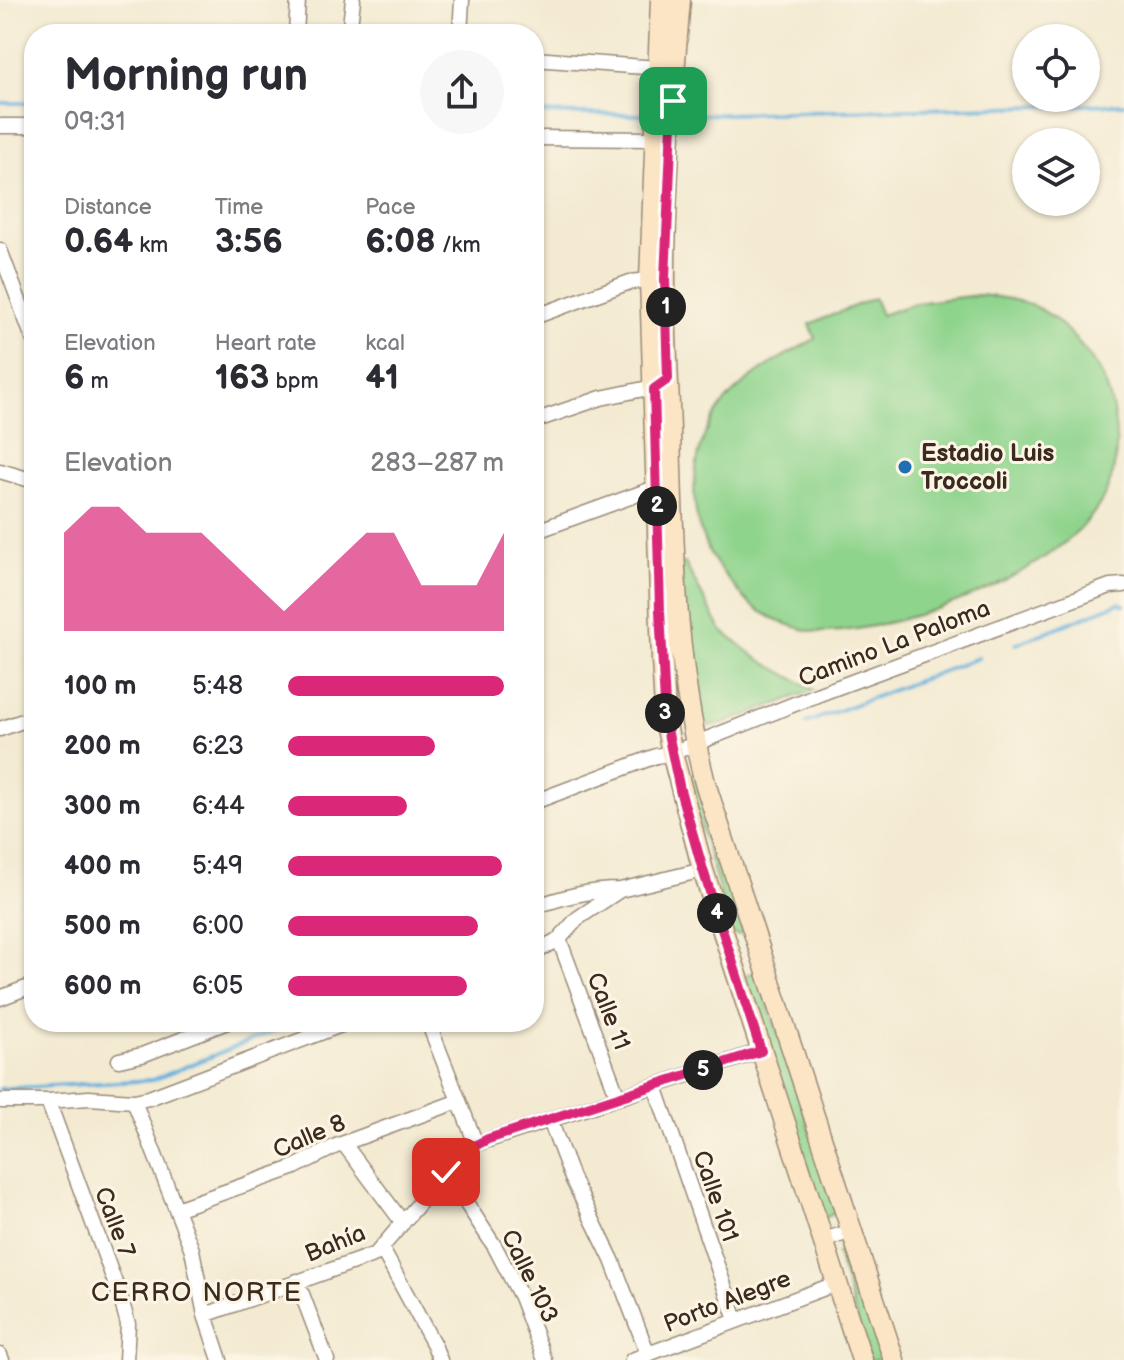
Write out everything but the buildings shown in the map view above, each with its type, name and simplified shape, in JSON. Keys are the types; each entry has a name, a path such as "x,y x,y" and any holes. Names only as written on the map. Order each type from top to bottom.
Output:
{"street":[{"path":"297,24 298,0"},
{"path":"350,24 353,0"},
{"path":"461,24 462,0"},
{"path":"653,0 670,1"},
{"path":"670,1 658,68 654,139 664,484 662,661 666,724 703,870 862,1360"},
{"path":"658,279 670,141 670,1"},
{"path":"544,60 658,68"},
{"path":"0,126 24,126"},
{"path":"544,138 654,139"},
{"path":"0,250 24,314"},
{"path":"544,313 630,282 658,279"},
{"path":"544,418 601,398 661,384"},
{"path":"0,471 24,478"},
{"path":"544,528 664,484"},
{"path":"664,484 679,648 705,783 894,1360"},
{"name":"Camino La Paloma","path":"695,743 1117,586 1124,570"},
{"path":"662,661 670,675 683,730 695,743"},
{"path":"0,729 24,721"},
{"path":"544,798 695,743"},
{"path":"544,904 566,896 595,890 620,890 703,870"},
{"path":"544,947 559,939 578,918 620,890"},
{"name":"Calle 11","path":"559,939 618,1097"},
{"path":"733,962 761,954"},
{"path":"0,998 24,989"},
{"path":"119,1060 142,1055 201,1032"},
{"path":"0,1101 89,1098 134,1101 180,1088 323,1032"},
{"path":"432,1032 476,1144"},
{"name":"Bahía","path":"205,1315 353,1264 382,1249 458,1158 476,1144 761,1051"},
{"name":"Calle 101","path":"655,1086 736,1320"},
{"name":"Calle 7","path":"48,1101 121,1299 128,1324 126,1360"},
{"path":"134,1101 192,1250 205,1315 220,1360"},
{"name":"Calle 8","path":"176,1209 293,1168 344,1144 459,1101"},
{"path":"550,1120 572,1178 612,1260 648,1354"},
{"path":"344,1144 403,1223"},
{"name":"Calle 103","path":"446,1172 495,1247 521,1297 545,1360"},
{"path":"824,1240 852,1231"},
{"path":"382,1249 440,1360"},
{"path":"297,1281 327,1360"},
{"name":"Porto Alegre","path":"632,1360 838,1283"}],"green space":[{"name":"Estadio Luis Troccoli","path":"978,295 1015,300 1042,310 1065,328 1098,370 1111,401 1116,440 1113,473 1099,505 1078,530 1049,554 1015,575 976,594 897,621 859,629 816,632 782,622 751,605 711,555 696,513 696,469 709,427 720,409 734,392 753,377 815,339 810,324 874,298 881,315 916,303"},
{"path":"679,563 685,563 721,630 757,658 814,690 719,725 709,726 701,721"},
{"path":"686,776 695,776 744,928 740,935 732,934"},
{"path":"757,972 837,1211 827,1217 824,1217 745,977"},
{"path":"850,1250 885,1360 869,1360 837,1253"}],"waterway":[{"path":"0,103 24,103"},
{"path":"682,115 1124,104"},
{"path":"544,113 643,115"},
{"path":"1016,644 1119,603 1124,605"},
{"path":"806,723 978,658"},
{"path":"0,1089 153,1080 271,1032"}],"place":[{"name":"Estadio Luis Troccoli","path":"905,467"}],"district":[{"name":"CERRO NORTE","path":"197,1292"}],"route":[{"path":"446,1172 468,1149 488,1139 761,1051 703,870 680,790 666,724 654,389 668,379 665,279 673,101"}]}
